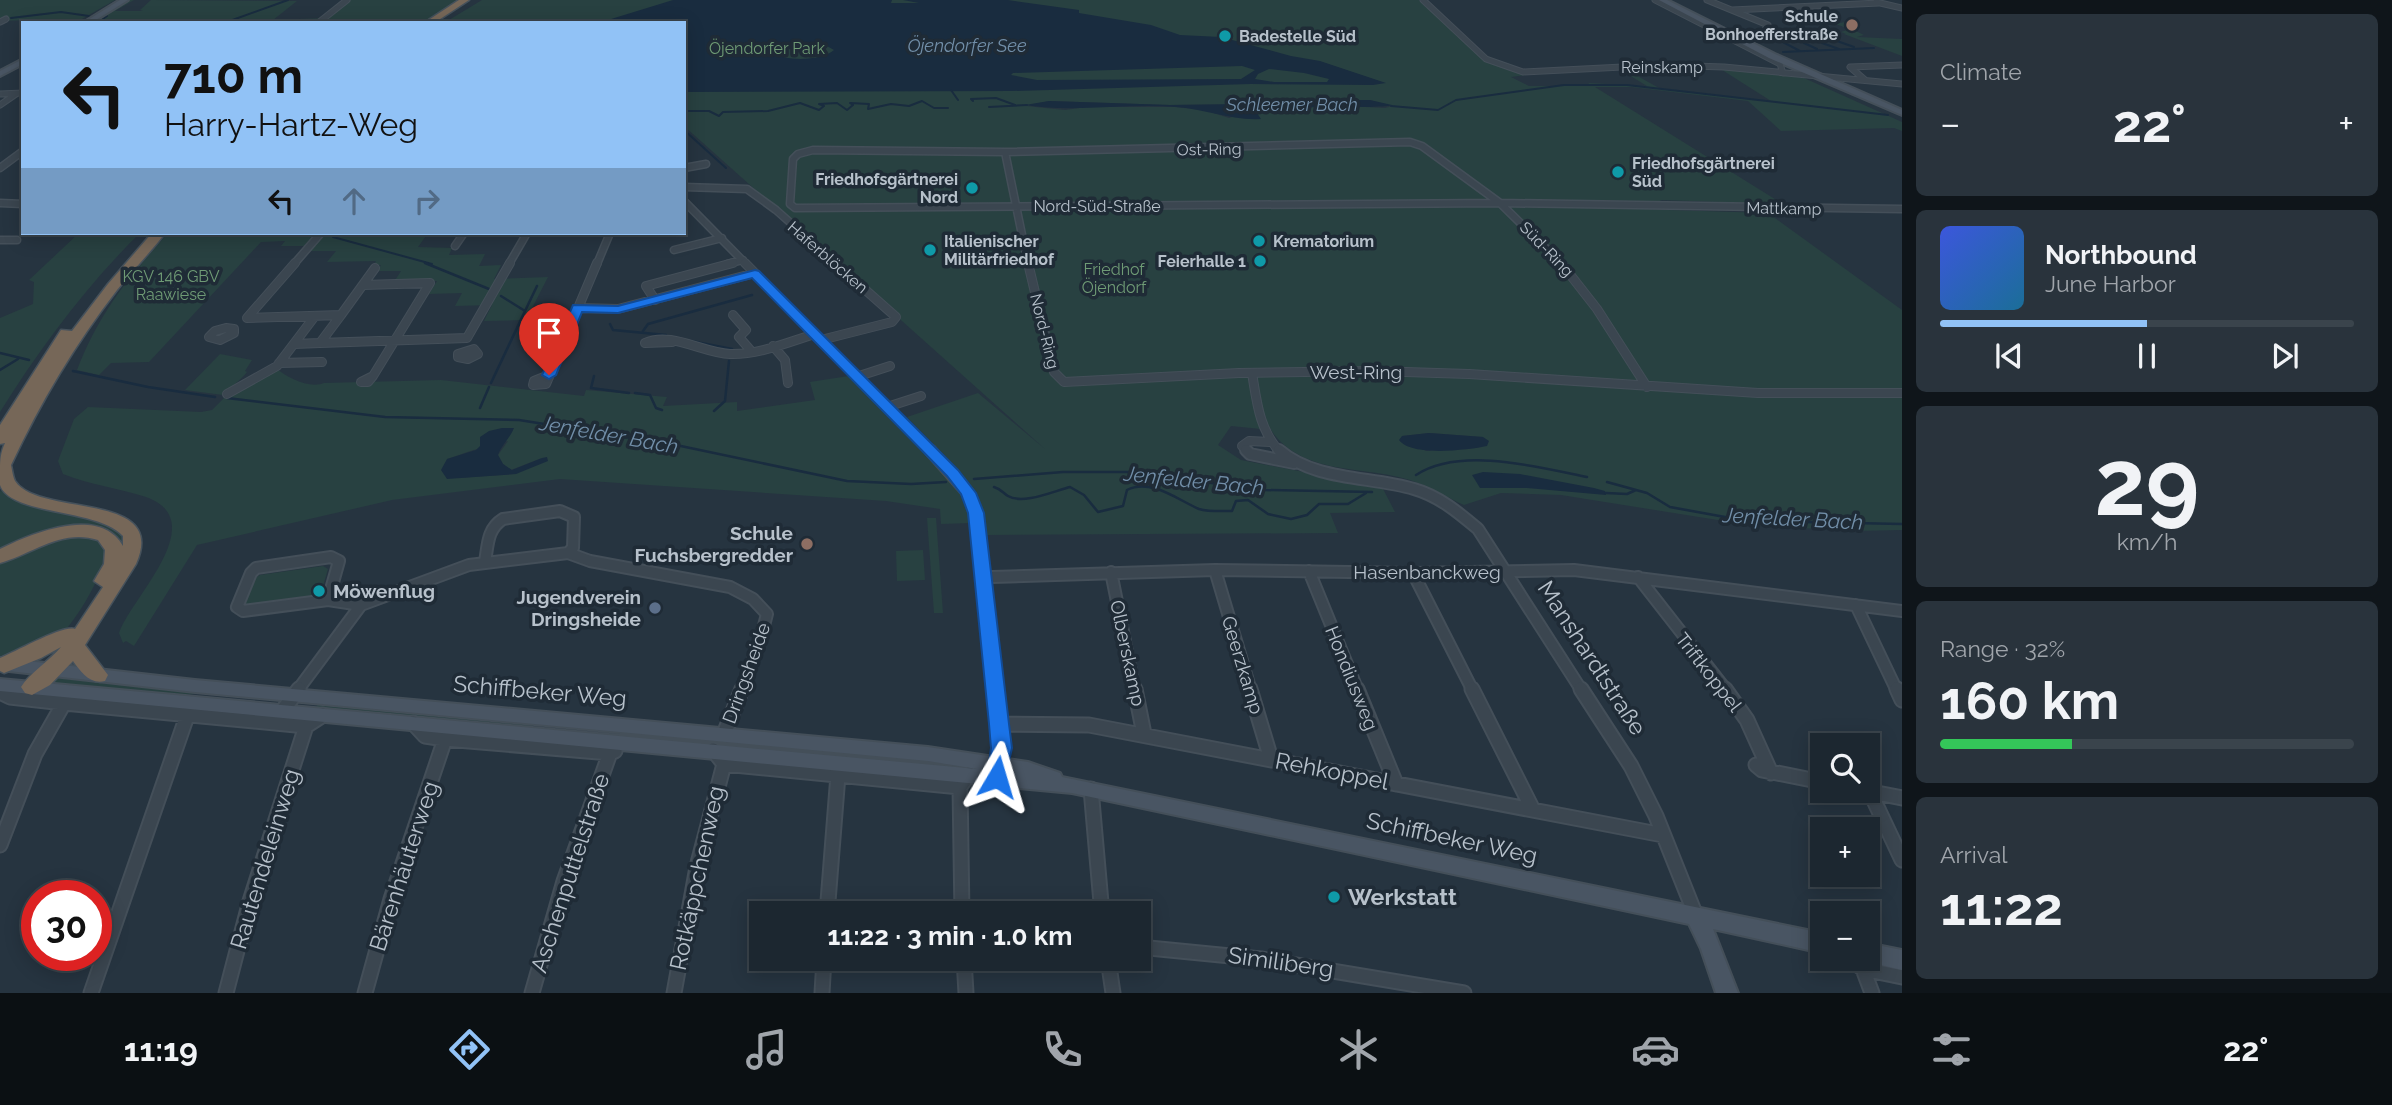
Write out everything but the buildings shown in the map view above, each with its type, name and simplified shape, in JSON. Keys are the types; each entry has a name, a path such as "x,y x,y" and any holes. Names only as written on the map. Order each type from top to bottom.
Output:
{"highway":[{"path":"431,21 465,0"},
{"path":"438,21 472,0"},
{"path":"0,439 41,369 78,317 146,235"},
{"path":"41,675 121,573 132,552 132,534 127,526 107,517 39,504 21,497 8,484 1,468 45,386 88,321 157,235"},
{"path":"0,557 33,541 69,532 94,533 110,541 115,552 112,567 71,639 34,653 1,671"},
{"path":"71,639 86,666 98,675"}],"main road":[{"path":"89,21 125,0"},
{"path":"1662,0 1801,72 1902,113"},
{"path":"0,74 21,62"},
{"name":"Schiffbeker Weg","path":"1,671 283,710 626,742 718,757 965,781 998,770"},
{"name":"Schiffbeker Weg","path":"41,675 98,675 902,751 1810,941"},
{"path":"546,735 571,721"},
{"path":"718,757 724,734"},
{"name":"Manshardtstraße","path":"1696,917 1711,946 1727,993"},
{"path":"1880,960 1902,960"}],"street":[{"path":"321,21 347,0"},
{"name":"Reinskamp","path":"1423,0 1486,59 1525,72 1662,65 1801,72"},
{"path":"1655,0 1780,64 1783,73"},
{"path":"1707,0 1768,25 1766,28 1784,37"},
{"path":"1791,0 1805,6"},
{"path":"1869,0 1902,8"},
{"path":"1732,10 1880,3"},
{"path":"1865,80 1850,67 1902,65"},
{"path":"1815,76 1902,84"},
{"path":"0,94 20,94"},
{"path":"0,105 20,94"},
{"name":"Ost-Ring","path":"1004,152 1413,142"},
{"name":"Süd-Ring","path":"1413,142 1500,203 1566,266 1601,313 1647,387"},
{"name":"Nord-Süd-Straße","path":"1004,152 806,151 793,159 790,205 799,208 1500,203 1665,206"},
{"path":"1,167 21,152"},
{"name":"Nord-Ring","path":"1004,152 1054,372 1064,382"},
{"path":"1,167 21,164"},
{"path":"686,168 706,164"},
{"name":"Haferblöcken","path":"686,187 747,188 776,210 896,317 892,322 818,337"},
{"path":"0,203 21,206"},
{"path":"686,203 952,473 968,493 976,513 1002,748 998,770"},
{"path":"0,208 21,206"},
{"name":"Mattkamp","path":"1665,206 1902,209"},
{"path":"234,329 247,318 319,235"},
{"path":"455,246 463,235"},
{"path":"465,350 467,338 526,235"},
{"path":"549,375 609,235"},
{"path":"674,250 722,239"},
{"path":"0,240 17,240"},
{"path":"655,300 646,286 743,260"},
{"path":"320,343 375,268"},
{"path":"578,308 618,309 755,274"},
{"path":"363,285 430,284 373,376"},
{"path":"247,318 341,315"},
{"path":"733,315 746,330 739,337 752,352"},
{"path":"227,394 279,363 316,316"},
{"path":"672,342 719,353 752,352 818,337"},
{"path":"294,344 467,338"},
{"path":"773,346 785,360 788,383"},
{"path":"279,363 322,362"},
{"path":"856,377 890,366"},
{"name":"West-Ring","path":"1064,382 1252,373 1430,372 1758,393 1902,393"},
{"path":"1252,373 1264,432 1270,442"},
{"path":"887,407 921,396"},
{"name":"Manshardtstraße","path":"1304,465 1270,442 1250,441 1242,446 1250,454 1413,488 1441,500 1478,529 1631,766 1663,835 1696,917"},
{"path":"485,562 490,530 495,524 503,519 560,511 574,517 573,548 568,553"},
{"name":"Dringsheide","path":"328,600 339,561 331,557 256,568 251,573 237,607 243,611 328,600 361,605 459,568 485,562 497,563 568,553 590,561 730,587 753,599 767,614 760,641 724,734"},
{"name":"Hasenbanckweg","path":"992,577 1215,570 1413,573 1574,570 1902,611"},
{"name":"Geerzkamp","path":"1215,570 1272,759"},
{"name":"Hondiusweg","path":"1309,571 1396,784"},
{"name":"Olberskamp","path":"1111,572 1144,734"},
{"path":"1413,573 1533,810"},
{"name":"Triftkoppel","path":"1638,577 1744,716 1771,772"},
{"path":"283,710 361,605"},
{"path":"1856,605 1902,700"},
{"path":"0,692 10,697 306,726 325,714"},
{"path":"0,845 30,761 46,729 64,703"},
{"path":"91,993 187,716"},
{"name":"Schiffbeker Weg","path":"412,723 425,736 610,753"},
{"name":"Rehkoppel","path":"999,724 1089,725 1144,734 1663,835"},
{"name":"Rautendeleinweg","path":"226,993 250,901 306,726"},
{"name":"Bärenhäuterweg","path":"365,993 391,899 445,739"},
{"path":"610,753 626,742"},
{"name":"Aschenputtelstraße","path":"532,993 564,881 610,753"},
{"name":"Schiffbeker Weg","path":"718,757 838,775 965,781"},
{"name":"Rotkäppchenweg","path":"674,993 718,757"},
{"path":"1756,765 1771,772 1810,780"},
{"path":"828,901 838,775"},
{"path":"962,901 965,781"},
{"path":"1081,787 1100,901"},
{"path":"1880,793 1902,798"},
{"path":"1874,803 1902,860"},
{"name":"Similiberg","path":"1151,948 1214,952 1464,993"},
{"path":"1880,968 1902,977"},
{"path":"822,993 823,971"},
{"path":"965,971 966,993"},
{"path":"1110,971 1113,993"},
{"path":"1864,971 1872,993"}],"green space":[{"path":"0,0 115,0 78,21 0,21"},
{"path":"130,0 134,0 115,11 143,11 140,10 151,0 297,1 273,20 326,18 348,0 460,0 426,21 93,21"},
{"name":"Friedhof Öjendorf","path":"482,0 1419,0 1483,59 1526,75 1511,77 1529,86 1592,86 1588,83 1647,86 1619,69 1625,69 1659,88 1771,101 1719,68 1804,78 1902,122 1902,131 1894,128 1781,131 1748,101 1631,87 1595,87 1783,204 1660,200 1669,210 1768,213 1902,310 1902,530 1856,531 1749,525 1561,495 1501,493 1464,505 1410,480 1316,462 1284,445 1271,430 1231,426 1218,445 1241,460 1382,487 1395,512 1330,513 1338,533 985,535 982,517 968,484 907,417 978,393 1045,449 686,128 686,21 447,21","holes":["1370,100 1392,106 1249,108 1249,111 1229,118 1204,110 1175,107 1086,107 1065,110 1026,106 1049,101 1170,105","1429,433 1483,437 1475,448 1426,451 1402,436"]},
{"path":"1845,22 1859,28 1852,29 1864,35 1857,37 1902,39 1902,56 1844,34 1841,32 1850,29 1835,24"},
{"path":"77,235 138,235 65,318 0,412 0,318 33,304 34,282 29,280"},
{"name":"KGV 146 GBV Raawiese","path":"166,235 315,235 304,246 281,246 285,241 261,242 149,362 111,363 99,375 77,370 105,313 140,265"},
{"path":"323,235 427,235 418,247 452,248 449,255 485,254 479,266 501,265 494,279 548,277 526,320 484,321 492,305 455,306 462,293 429,294 437,281 394,282 401,271 377,271 381,265 374,265 376,261 327,262 336,251 310,251"},
{"name":"KGV 146 GBV Raawiese","path":"220,354 252,360 245,371 247,372 223,395 185,390"},
{"path":"276,368 292,379 312,385 441,380 584,396 586,390 667,397 663,406 737,402 737,411 815,400 810,382 849,376 958,487 965,498 971,523 941,524 940,509 886,501 560,479 392,500 197,545 134,646 126,641 123,643 119,633 162,561 170,541 172,523 165,508 146,497 63,474 58,461 74,419 88,407 201,412 212,410 227,395","holes":["508,441 498,455 503,464 511,470 542,458 516,474 457,478 447,459"]},
{"path":"3,486 22,502 36,507 108,521 123,530 128,539 127,549 112,581 58,657 54,657 81,623 109,580 118,557 116,540 105,531 70,530 28,542 0,555 0,492"},
{"path":"927,518 936,518 943,613 934,613"},
{"path":"76,535 94,538 106,549 97,581 82,607 67,628 56,637 32,648 0,656 0,561 20,550"},
{"path":"923,550 925,580 897,581 896,551"},
{"path":"323,566 328,569 321,593 313,597 249,606 245,603 253,579 260,575"},
{"path":"55,678 206,693 171,696 55,685 51,682"},
{"path":"319,703 555,724 512,727 315,708"},
{"path":"729,740 873,753 871,760 718,746"}],"water":[{"name":"Öjendorfer See","path":"673,0 892,0 891,3 919,3 903,0 1008,0 1079,10 1079,13 1151,25 1180,35 1221,37 1320,61 1386,83 1012,91 686,92 686,21 605,21","holes":["825,45 834,50 813,58 794,59 772,52 779,47","1242,66 1255,70 1241,79 1037,80 1011,75","1269,69 1304,73 1329,79 1327,82 1274,82 1255,79 1258,74"]},
{"path":"1354,100 1392,105 1249,108 1249,111 1257,113 1261,119 1250,119 1176,107 1063,108 1025,105 1049,101 1170,105 1329,103"},
{"path":"514,428 498,455 503,464 512,470 542,458 547,457 548,461 516,474 447,479 441,470 447,459 476,450 480,446 480,437 489,431"},
{"path":"1429,433 1483,437 1489,441 1487,446 1440,451 1415,449 1399,440 1402,436"},
{"path":"1483,472 1520,474 1594,488 1605,491 1606,495 1527,488 1480,488 1472,475"}],"waterway":[{"path":"230,21 288,0"},
{"name":"Schleemer Bach","path":"11,18 61,12 89,16"},
{"name":"Schleemer Bach","path":"100,21 107,16 103,16"},
{"path":"1775,38 1800,51"},
{"path":"1837,41 1854,47"},
{"path":"1804,43 1817,49"},
{"path":"1822,43 1839,49"},
{"path":"1783,52 1874,48"},
{"name":"Schleemer Bach","path":"1391,106 1438,110 1456,100 1564,85"},
{"name":"Schleemer Bach","path":"1565,85 1627,85 1888,115"},
{"path":"951,90 958,100"},
{"name":"Schleemer Bach","path":"973,101 971,99 996,98 1015,105"},
{"name":"Schleemer Bach","path":"686,111 709,111 719,116 723,112 768,111 800,103 819,110 824,106 819,104 837,103 847,110 853,105 850,103 869,104 868,109 891,104 909,106 922,101 934,108 948,108"},
{"name":"Schleemer Bach","path":"989,107 1027,105"},
{"path":"686,132 726,168"},
{"path":"333,237 432,264"},
{"path":"425,263 489,289"},
{"path":"525,311 537,286"},
{"path":"643,331 648,324 752,295"},
{"path":"501,296 525,311"},
{"path":"491,383 525,311"},
{"path":"610,324 613,330 666,335"},
{"path":"691,341 732,349"},
{"name":"Jenfelder Bach","path":"0,353 29,360"},
{"path":"0,370 18,359"},
{"path":"714,411 725,401 729,361"},
{"name":"Jenfelder Bach","path":"73,371 148,387 215,397"},
{"path":"594,376 591,388 629,393"},
{"path":"480,408 489,387"},
{"path":"635,393 650,395 656,408 662,410"},
{"name":"Jenfelder Bach","path":"227,398 385,417 519,420 676,445 847,481 911,484 946,482"},
{"name":"Jenfelder Bach","path":"1416,475 1434,466 1477,460 1523,464 1587,477"},
{"name":"Jenfelder Bach","path":"974,479 1063,472 1127,472 1265,490 1372,492"},
{"name":"Jenfelder Bach","path":"1607,482 1647,493 1670,507 1747,521 1902,524"},
{"path":"994,487 1008,496 1022,499 1070,487 1084,495 1098,512 1123,506 1127,490 1136,487 1155,488 1203,510 1232,511 1236,501 1248,500 1268,514 1291,519 1307,515 1319,504 1348,504 1366,493"},
{"path":"1606,493 1627,494 1636,490"}],"place":[{"name":"Schule Bonhoefferstraße","path":"1852,25"},
{"name":"Badestelle Süd","path":"1225,36"},
{"name":"Friedhofsgärtnerei Süd","path":"1618,172"},
{"name":"Friedhofsgärtnerei Nord","path":"972,188"},
{"name":"Krematorium","path":"1259,241"},
{"name":"Italienischer Militärfriedhof","path":"930,250"},
{"name":"Feierhalle 1","path":"1260,261"},
{"name":"Schule Fuchsbergredder","path":"807,544"},
{"name":"Möwenflug","path":"319,591"},
{"name":"Jugendverein Dringsheide","path":"655,608"},
{"name":"Werkstatt","path":"1334,897"}],"route":[{"path":"549,375 578,308 613,310 755,274 952,473 968,493 976,513 1002,748 997,777"}],"park label":[{"name":"Öjendorfer Park","path":"767,48"}]}
